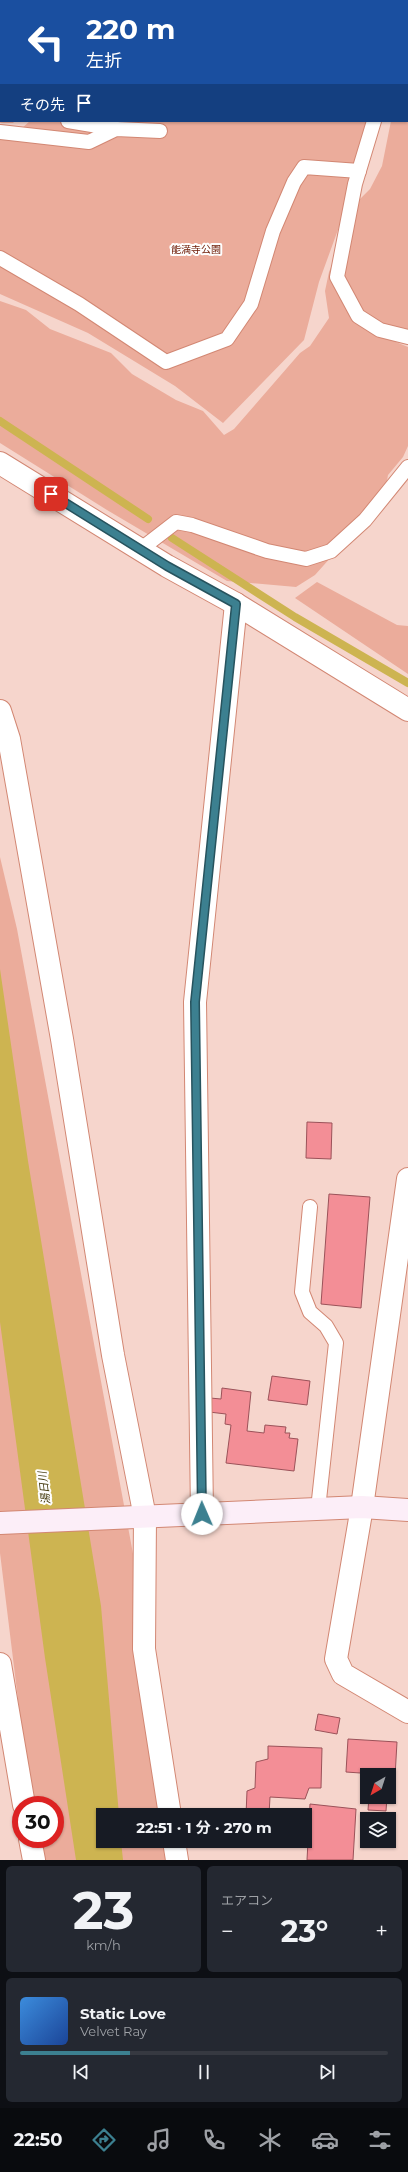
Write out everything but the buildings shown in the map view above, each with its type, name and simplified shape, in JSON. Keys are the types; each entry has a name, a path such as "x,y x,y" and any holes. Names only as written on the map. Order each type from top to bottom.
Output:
{"street":[{"path":"0,463 184,576 236,604 408,710"},
{"path":"202,1514 195,1002 236,604"},
{"path":"0,711 9,738 61,1032 113,1355 144,1517 144,1649 169,1808"},
{"path":"408,1179 362,1507 336,1660 343,1674 408,1712"},
{"path":"0,1523 362,1507 408,1510"},
{"path":"0,1664 22,1796"},
{"path":"32,1848 34,1860"},
{"path":"175,1848 177,1860"}],"lane":[{"path":"74,122 116,129 160,131"},
{"path":"374,122 358,171 337,278 358,316 380,330 408,337"},
{"path":"0,132 89,142 116,129"},
{"path":"0,258 79,304 166,362 227,339 251,304 273,231 294,182 304,167 358,171"},
{"path":"141,549 176,522 192,525 267,551 306,559 331,551 365,520 408,467"},
{"path":"310,1207 302,1292 310,1312 326,1326 336,1343 318,1509"}],"green space":[{"path":"0,122 14,122 13,123"},
{"name":"能満寺公園","path":"29,122 366,122 372,136 319,282 304,340 223,423 175,386 88,333 0,294 0,134 13,136"},
{"path":"391,122 408,122 408,336 401,336 396,342 408,347 408,446 403,457 388,475 384,498 315,575 296,587 227,581 107,510 0,443 0,301 26,310 50,329 111,353 132,374 176,400 203,411 224,435 234,429 300,353 310,346 329,318 325,291 329,272 358,201 370,189 382,166"},
{"path":"317,582 397,625 408,626 408,674 295,598"},
{"path":"0,857 17,929 144,1613 164,1808 96,1808 96,1848 168,1848 169,1860 38,1860 36,1848 64,1848 64,1796 30,1796 0,1553"}],"water":[{"name":"湯日川","path":"0,969 28,1161 101,1606 118,1808 96,1808 96,1848 122,1848 123,1860 76,1860 45,1658 0,1322"}],"waterway":[{"path":"0,421 148,519"},
{"path":"172,538 295,617 408,683"}],"route":[{"path":"51,494 190,580 236,604 195,1002 202,1514"}]}
